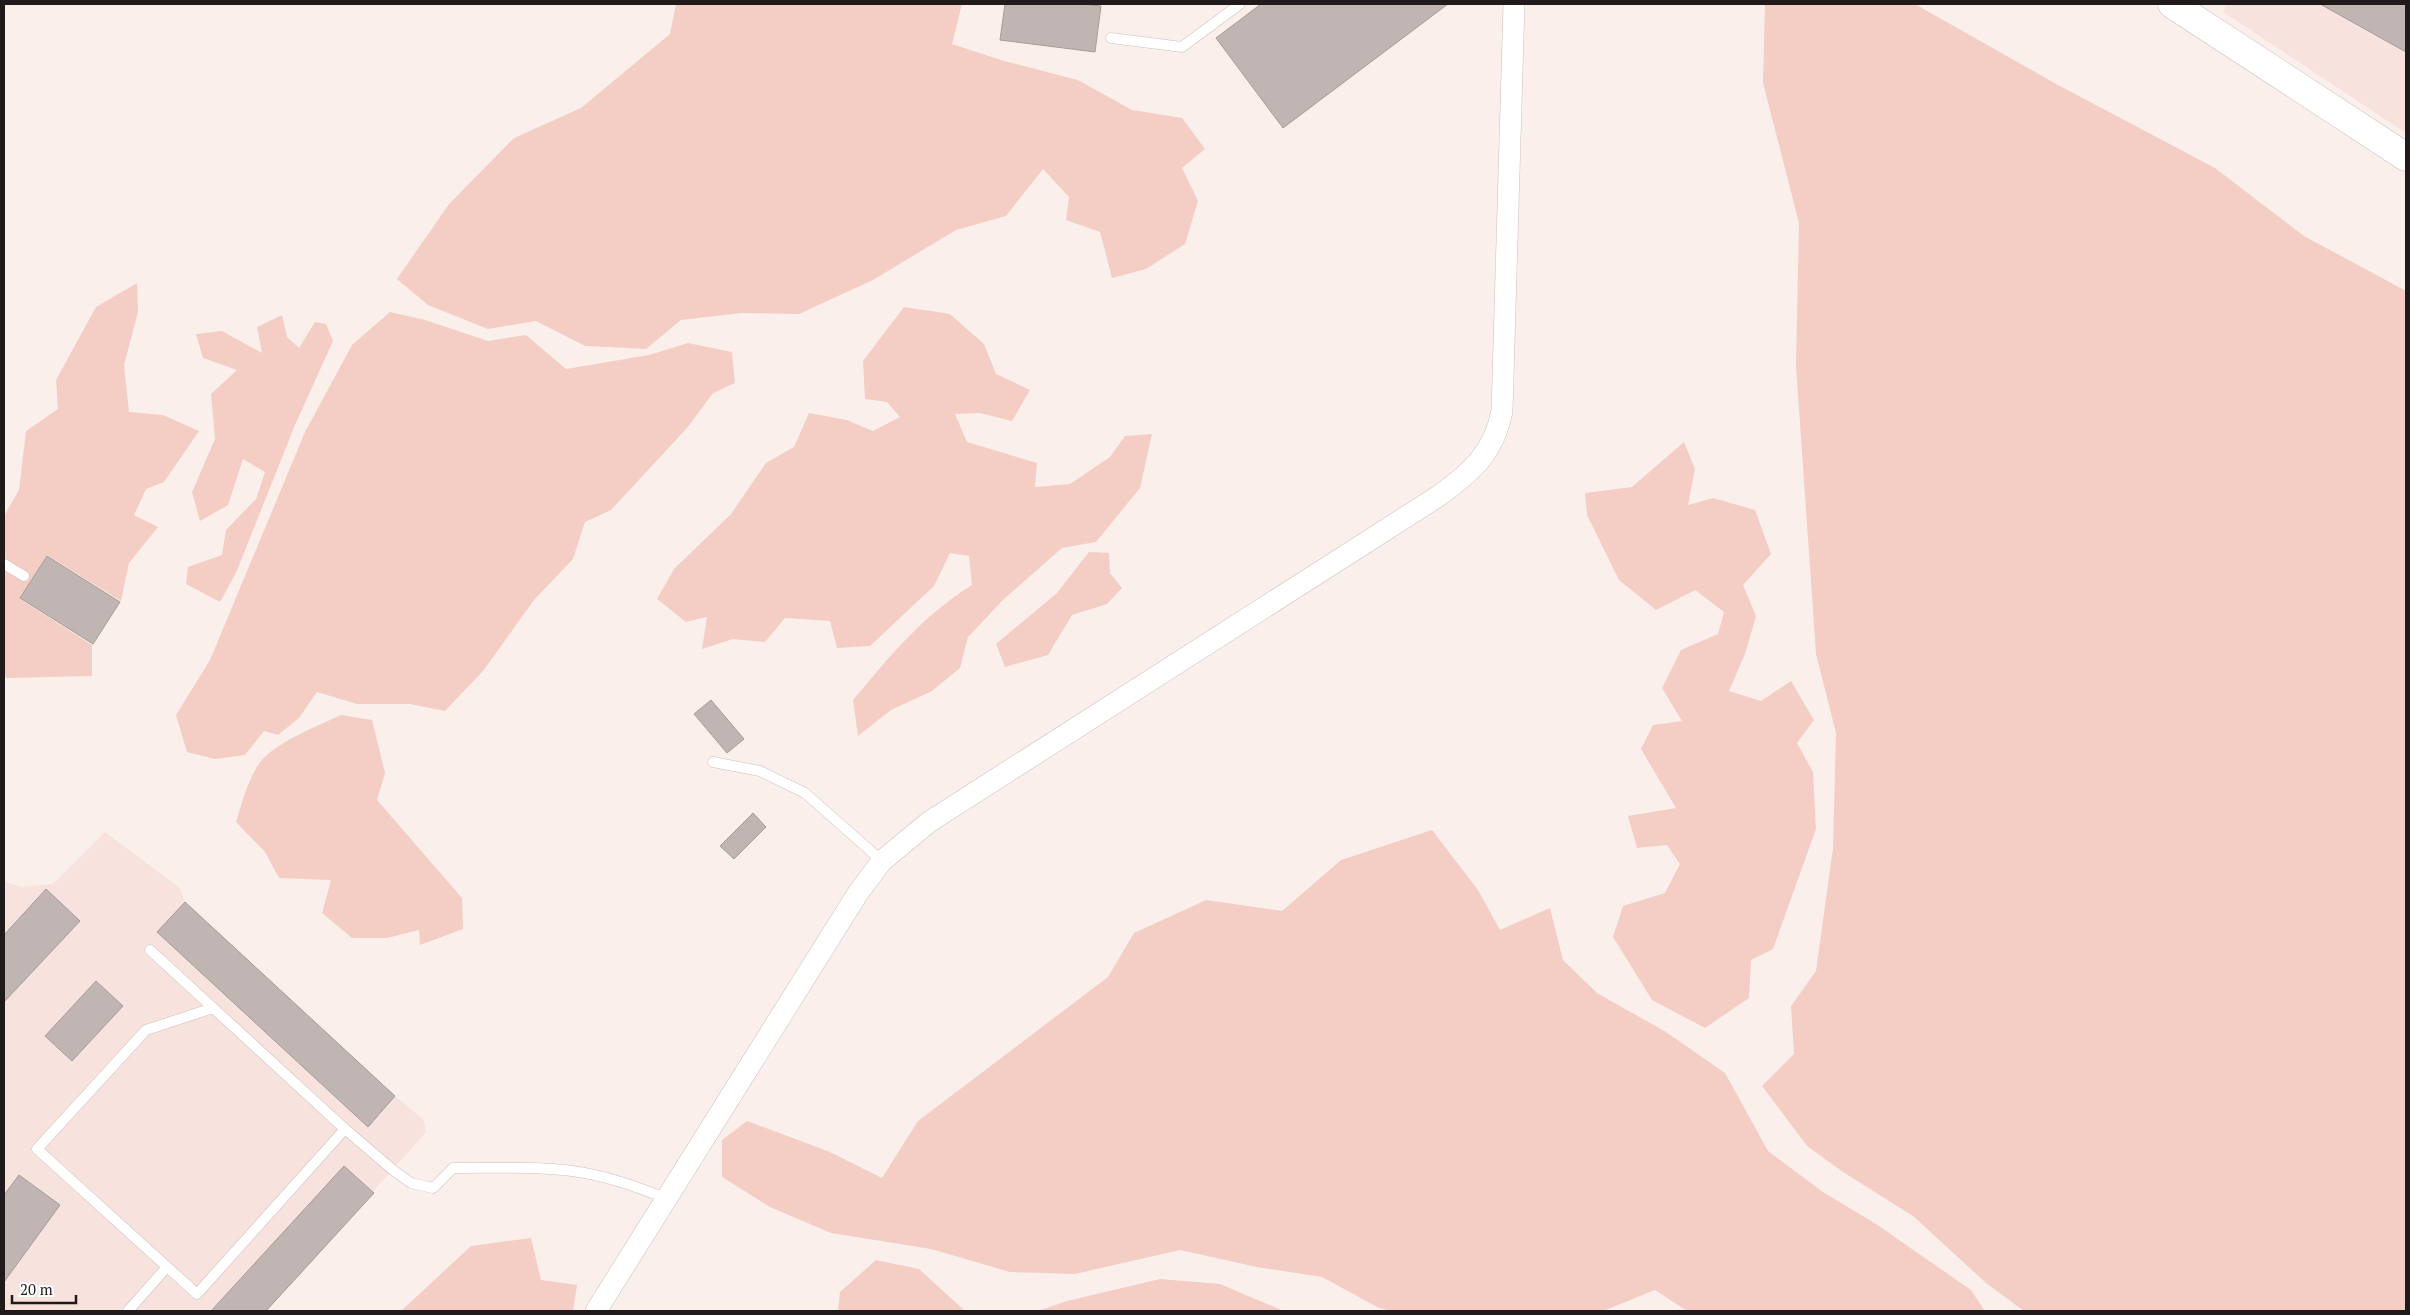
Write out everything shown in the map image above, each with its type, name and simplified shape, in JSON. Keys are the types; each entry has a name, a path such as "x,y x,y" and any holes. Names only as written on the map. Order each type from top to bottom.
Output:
{"street":[{"path":"596,1311 668,1199 858,893 882,861 929,822 1437,497 1474,467 1488,450 1498,432 1502,411 1514,4"},
{"path":"2172,4 2406,158"}],"lane":[{"path":"1111,38 1182,47 1240,4"},
{"path":"4,564 24,576"},
{"path":"713,762 760,771 805,793 882,861"},
{"path":"150,950 345,1129 411,1184 432,1188 453,1168 572,1171 624,1182 668,1199"},
{"path":"213,1008 146,1030 36,1149 197,1294 345,1129"},
{"path":"128,1311 168,1267"}],"shaded area":[{"path":"676,4 962,4 952,44 1004,61 1078,80 1132,110 1182,118 1205,149 1182,168 1198,201 1185,244 1146,269 1112,278 1100,232 1066,220 1069,197 1043,169 1006,216 956,230 873,280 799,314 741,313 681,320 646,349 585,346 536,321 488,329 428,305 397,279 449,204 514,138 581,108 670,34"},
{"path":"1765,4 1915,4 2058,85 2215,168 2304,236 2406,291 2406,1311 2024,1311 1986,1283 1913,1216 1843,1172 1807,1146 1762,1086 1794,1054 1791,1006 1816,971 1833,848 1836,733 1816,654 1796,366 1799,223 1763,83"},
{"path":"2227,4 2406,4 2406,133 2223,12"},
{"path":"137,283 138,312 124,365 129,412 163,415 199,431 164,482 146,489 134,515 158,527 129,563 121,601 47,555 20,599 92,645 92,676 6,678 4,673 4,516 19,490 26,431 58,409 56,380 96,307"},
{"path":"904,307 950,314 984,344 996,374 1030,390 1012,421 980,413 955,414 967,442 1037,463 1035,487 1070,484 1110,457 1125,436 1152,434 1140,488 1096,542 1062,548 1004,599 968,637 960,668 932,691 891,710 858,736 853,700 894,652 922,624 937,610 972,585 969,556 950,553 934,586 870,646 837,648 830,621 785,618 765,642 733,639 702,649 707,617 686,622 657,599 674,569 731,514 766,463 794,447 809,413 847,420 873,431 900,417 887,402 865,399 863,361"},
{"path":"390,312 425,320 488,341 526,335 566,369 649,355 688,343 732,352 735,383 713,393 687,428 611,510 585,522 573,559 534,600 483,671 445,711 410,704 357,704 317,692 299,718 278,735 264,731 245,755 215,759 187,752 176,715 210,660 305,432 352,345"},
{"path":"282,315 287,337 299,348 315,322 326,324 333,341 295,425 236,573 220,602 186,584 188,567 222,555 226,530 256,499 265,472 243,459 228,505 200,521 192,492 215,439 211,394 237,370 203,358 196,334 222,331 262,353 257,327"},
{"path":"1684,442 1695,469 1688,505 1713,498 1755,510 1771,554 1743,585 1756,616 1745,654 1729,691 1761,701 1791,681 1814,720 1797,743 1813,772 1816,829 1773,949 1751,960 1749,998 1705,1028 1652,1000 1613,937 1623,906 1665,893 1680,864 1667,845 1637,848 1628,816 1676,808 1641,749 1653,725 1682,721 1662,688 1681,650 1718,634 1724,612 1695,590 1656,610 1619,580 1587,515 1585,493 1632,487"},
{"path":"1089,552 1109,553 1110,573 1122,588 1107,604 1072,615 1048,655 1005,667 996,644 1057,593"},
{"path":"341,715 372,720 385,773 377,800 462,898 463,929 420,945 419,930 387,938 352,938 322,913 331,880 279,878 265,852 236,822 249,783 261,761 277,747"},
{"path":"1432,830 1478,890 1500,930 1550,908 1563,960 1597,993 1666,1032 1725,1073 1768,1151 1823,1192 1876,1224 1971,1290 1985,1311 1687,1311 1655,1290 1603,1311 1391,1311 1379,1308 1322,1277 1257,1267 1180,1250 1075,1274 1010,1272 931,1249 831,1233 770,1207 722,1177 722,1140 747,1121 830,1152 882,1178 918,1121 1108,977 1134,933 1206,900 1282,911 1341,860"},
{"path":"105,832 180,888 185,902 395,1096 424,1120 426,1132 266,1311 4,1311 4,881 21,887 53,884"},
{"path":"531,1238 541,1280 577,1285 573,1311 401,1311 471,1246"},
{"path":"876,1260 919,1269 965,1311 838,1311 840,1292"},
{"path":"1160,1279 1220,1284 1284,1311 1038,1311 1067,1301"}],"building":[{"path":"1005,4 1083,4 1101,6 1095,52 1000,40"},
{"path":"1261,4 1448,4 1283,128 1216,38"},
{"path":"2320,4 2406,4 2406,52"},
{"path":"47,556 120,602 93,644 20,598"},
{"path":"711,700 744,739 727,753 694,714"},
{"path":"753,813 766,827 734,859 720,846"},
{"path":"46,889 80,921 4,1002 4,935"},
{"path":"185,902 395,1096 368,1127 157,932"},
{"path":"96,981 123,1006 72,1061 45,1036"},
{"path":"344,1166 374,1193 266,1311 211,1311"},
{"path":"19,1175 60,1205 4,1282 4,1195"}]}
